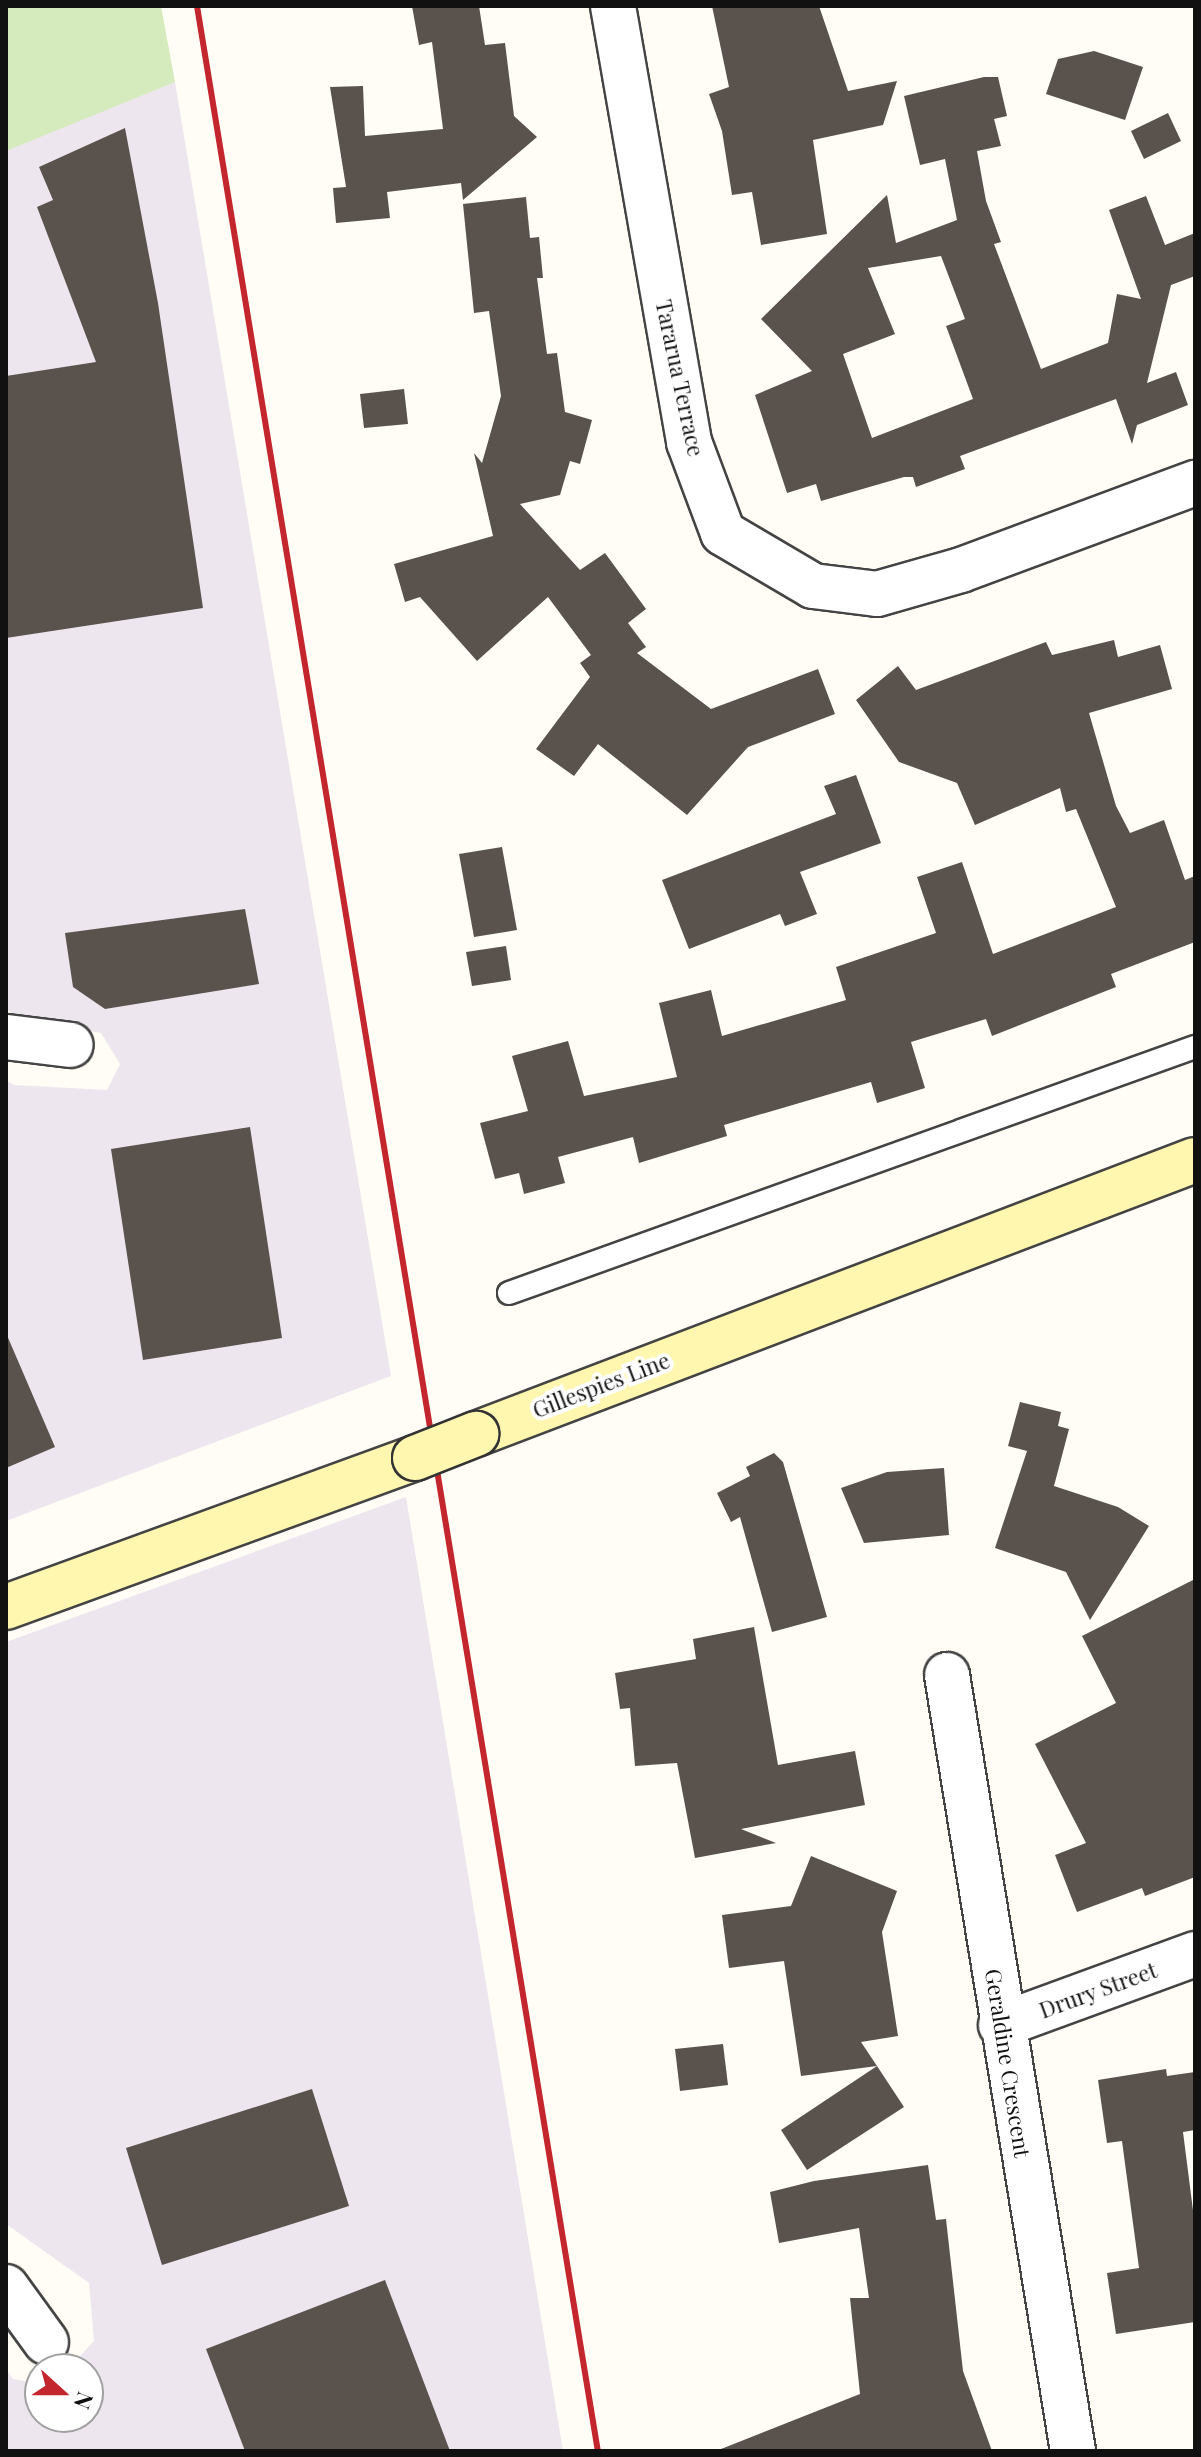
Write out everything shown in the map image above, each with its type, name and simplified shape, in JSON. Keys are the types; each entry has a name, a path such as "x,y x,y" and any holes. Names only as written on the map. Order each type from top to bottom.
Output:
{"street":[{"name":"Tararua Terrace","path":"613,6 689,442 723,533 813,586 877,594 961,570 1195,483"},
{"path":"6,1037 71,1045"},
{"name":"Gillespies Line","path":"6,1607 415,1458 1195,1160"},
{"name":"Geraldine Crescent","path":"947,1675 1001,2025 1073,2451"},
{"name":"Drury Street","path":"1001,2025 1195,1954"},
{"path":"6,2287 46,2342"}],"lane":[{"path":"509,1293 1195,1047"}],"shaded area":[{"path":"175,82 391,1376 6,1521 6,1080 14,1085 107,1090 120,1064 101,1033 20,1019 6,1009 6,147"},
{"path":"406,1497 563,2451 6,2451 6,2369 13,2379 24,2381 24,2433 104,2433 104,2353 83,2353 94,2341 89,2283 6,2224 6,1642"}],"green space":[{"path":"6,6 161,6 175,82 6,151"}],"building":[{"path":"412,6 479,6 485,45 505,43 514,116 537,137 463,200 461,183 387,192 390,218 336,223 333,188 346,187 330,87 363,86 365,136 443,129 432,42 419,45"},
{"path":"712,6 819,6 848,91 897,81 883,125 813,140 827,234 761,245 752,192 732,195 722,131 709,94 729,87"},
{"path":"1094,51 1143,67 1125,120 1046,94 1058,59"},
{"path":"984,77 998,77 1007,116 994,119 1001,146 977,151 986,201 1001,242 994,244 1041,369 1108,343 1117,294 1141,299 1109,210 1146,196 1165,245 1195,233 1195,276 1171,285 1147,383 1176,372 1188,405 1137,425 1132,444 1116,399 960,456 965,469 916,487 913,477 904,477 821,501 816,484 787,493 755,395 812,371 761,319 887,195 896,243 957,220 945,159 920,165 904,96","holes":["941,256 965,319 946,326 973,399 872,438 843,354 895,334 868,268"]},
{"path":"1168,113 1181,141 1144,159 1131,131"},
{"path":"125,128 158,303 203,608 6,638 6,376 96,362 37,207 53,200 39,167"},
{"path":"526,197 530,238 539,237 543,278 537,278 547,354 557,353 565,412 592,420 580,464 570,461 560,495 520,504 580,570 605,553 646,609 628,623 646,647 637,653 711,709 818,669 835,714 748,747 687,815 598,744 574,776 536,749 590,677 580,663 591,655 548,597 477,661 420,597 405,602 394,564 493,536 474,453 482,463 501,396 489,311 474,313 463,204"},
{"path":"404,389 408,424 364,428 360,394"},
{"path":"1114,640 1118,657 1160,645 1172,689 1089,713 1116,806 1130,833 1164,820 1185,880 1195,876 1195,942 1111,974 1116,987 992,1036 986,1019 911,1042 925,1088 877,1103 871,1082 724,1125 727,1136 639,1163 633,1137 558,1157 565,1183 524,1194 519,1173 495,1179 480,1123 528,1111 512,1056 568,1041 584,1096 677,1077 659,1003 711,990 722,1036 846,1000 836,967 936,933 917,877 962,862 993,954 1116,907 1076,809 1066,812 1060,788 975,825 957,783 899,762 856,700 898,666 916,690 1046,642 1052,655"},
{"path":"856,775 881,843 800,872 817,914 785,926 780,914 689,949 662,880 836,814 824,786"},
{"path":"502,847 517,930 474,937 459,854"},
{"path":"245,909 259,984 105,1009 73,987 65,933"},
{"path":"506,946 511,980 472,986 466,952"},
{"path":"250,1127 282,1338 143,1360 111,1149"},
{"path":"6,1333 55,1447 6,1468"},
{"path":"1020,1402 1061,1412 1058,1426 1069,1429 1054,1486 1118,1507 1149,1526 1090,1620 1066,1572 995,1548 1027,1451 1008,1446"},
{"path":"774,1453 783,1462 827,1617 772,1632 740,1517 731,1522 717,1493 750,1476 746,1467"},
{"path":"944,1468 949,1535 864,1543 841,1488 887,1472"},
{"path":"1195,1579 1195,1877 1145,1896 1142,1888 1077,1912 1055,1855 1086,1843 1035,1744 1116,1703 1082,1636"},
{"path":"754,1627 778,1765 855,1751 865,1805 741,1829 776,1843 695,1858 677,1763 635,1766 630,1708 620,1709 615,1673 696,1659 693,1639"},
{"path":"811,1856 897,1891 882,1932 898,2036 861,2042 877,2066 801,2076 784,1961 729,1968 722,1915 791,1906"},
{"path":"723,2044 728,2085 680,2091 675,2049"},
{"path":"877,2066 904,2107 807,2170 781,2130"},
{"path":"1166,2069 1167,2076 1195,2072 1195,2130 1183,2132 1195,2226 1195,2322 1116,2334 1107,2273 1139,2268 1122,2141 1107,2143 1098,2080"},
{"path":"312,2089 349,2206 162,2265 126,2148"},
{"path":"928,2165 936,2220 946,2219 963,2371 992,2451 716,2451 860,2394 850,2298 869,2298 859,2228 779,2243 770,2192 814,2181"},
{"path":"385,2280 450,2451 245,2451 206,2349"}],"railway":[{"path":"197,6 598,2451"}]}
